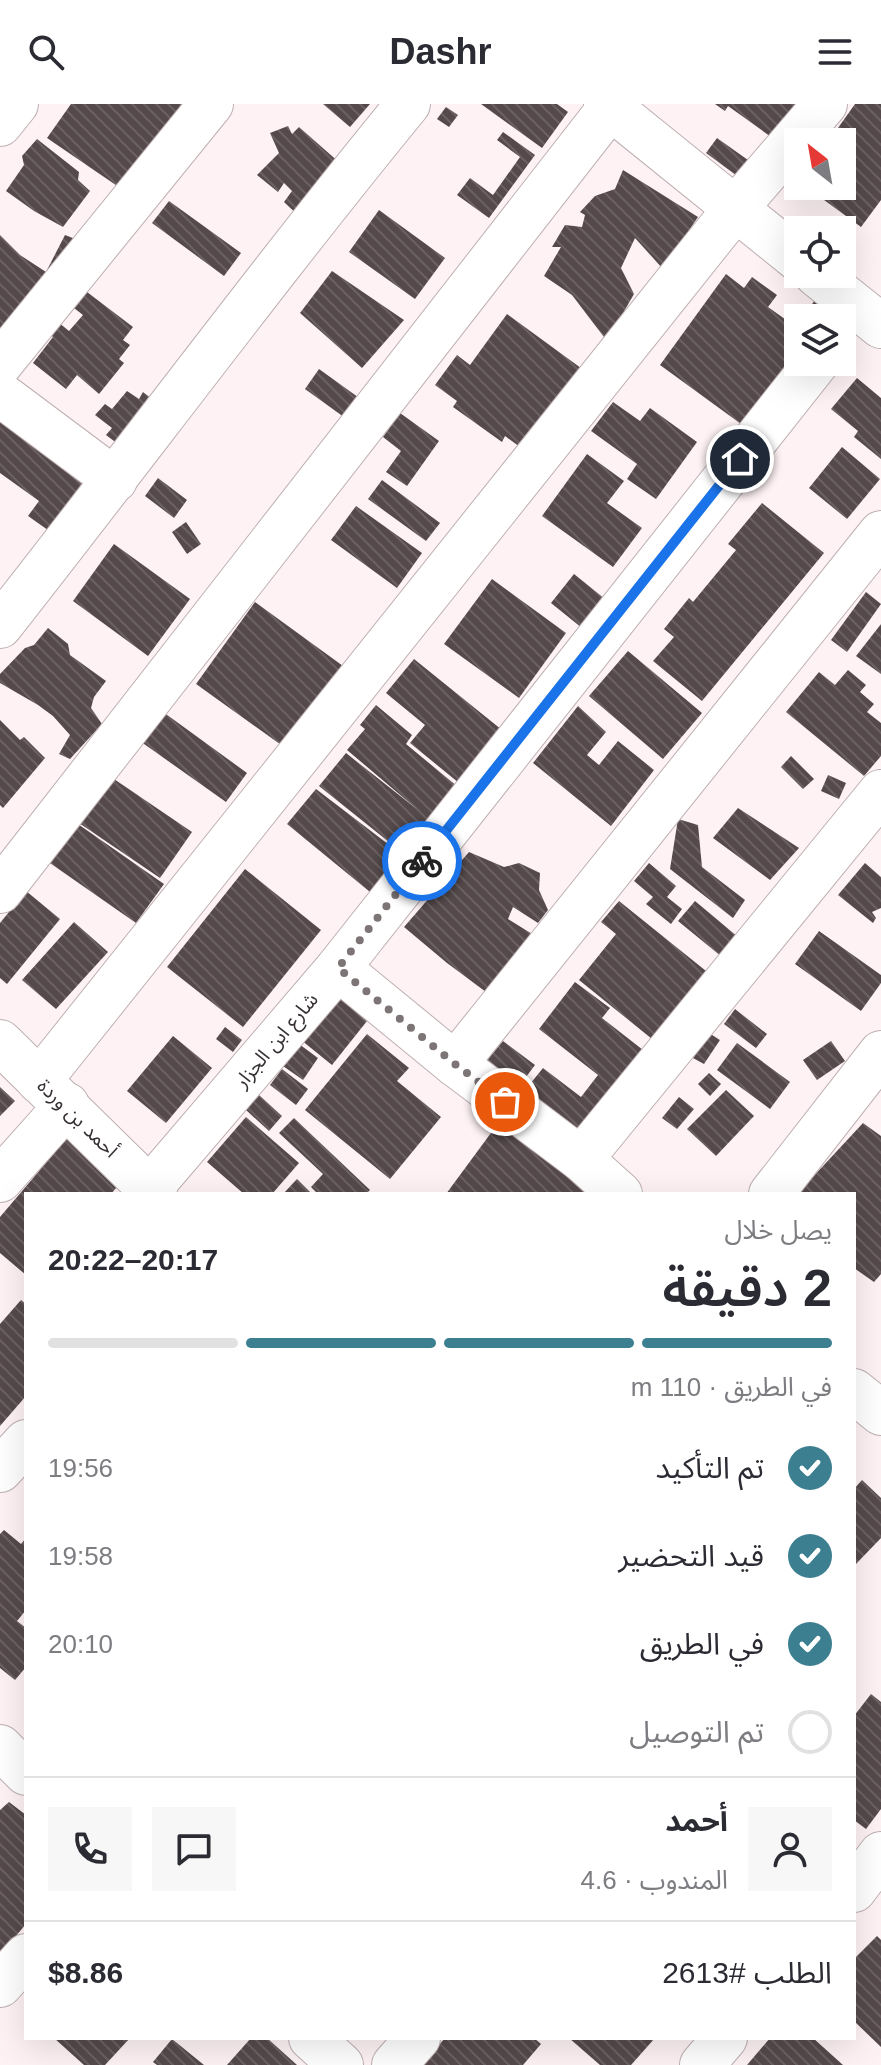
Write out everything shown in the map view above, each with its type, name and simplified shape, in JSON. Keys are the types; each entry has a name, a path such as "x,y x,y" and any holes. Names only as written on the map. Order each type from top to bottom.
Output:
{"street":[{"path":"0,124 16,104"},
{"path":"0,364 211,104"},
{"path":"0,626 408,104"},
{"path":"0,1180 53,1093 735,209 825,104"},
{"path":"0,891 610,105 784,248"},
{"path":"834,288 866,312"},
{"name":"شارع ابن الجزار","path":"152,1191 338,968 806,376"},
{"path":"0,394 115,480"},
{"path":"455,1064 881,533"},
{"path":"581,1159 881,792"},
{"path":"338,968 455,1064 581,1159 618,1192"},
{"name":"أحمد بن وردة","path":"0,1042 152,1191"},
{"path":"773,1192 881,1053"},
{"path":"856,1393 881,1413"},
{"path":"0,1470 24,1444"},
{"path":"0,1747 24,1771"},
{"path":"0,1985 24,1958"},
{"path":"313,2040 341,2065"},
{"path":"394,2065 416,2040"},
{"path":"702,2065 723,2040"}],"building":[{"path":"71,104 188,104 126,192 47,138"},
{"path":"323,104 370,104 350,127"},
{"path":"481,104 557,104 568,112 542,148"},
{"path":"715,104 800,104 774,139 728,106 725,111"},
{"path":"855,104 881,104 881,200 861,227 856,223 856,216 846,216 824,200 856,200 856,128 838,128"},
{"path":"446,107 458,115 449,127 437,119"},
{"path":"288,126 292,134 299,127 341,164 303,220 284,202 292,191 284,183 278,192 257,175 279,153 270,133"},
{"path":"503,132 535,155 489,218 457,195 470,178 493,195 520,157 497,140"},
{"path":"717,138 755,165 744,181 706,153"},
{"path":"37,139 79,172 78,180 90,191 63,227 6,191 24,165 22,156"},
{"path":"623,170 698,217 663,269 635,238 621,268 634,294 607,341 572,295 544,276 561,247 552,247 565,225 582,227 585,215 580,212 595,196 615,189"},
{"path":"169,201 241,253 224,276 152,223"},
{"path":"379,210 445,258 415,299 349,252"},
{"path":"0,235 20,255 46,272 65,235 88,244 0,346"},
{"path":"332,271 404,320 362,368 300,313"},
{"path":"726,274 744,288 752,277 777,295 768,307 784,318 784,376 789,376 752,432 660,365"},
{"path":"87,292 133,327 123,340 130,345 119,359 124,363 99,394 77,375 66,389 33,363 53,337 49,334 58,322 69,331 83,315 74,308"},
{"path":"507,314 585,371 527,452 505,436 502,442 453,407 457,401 435,385 457,355 470,365"},
{"path":"319,369 362,400 348,420 305,389"},
{"path":"857,378 881,398 881,459 854,437 858,431 831,409"},
{"path":"127,391 139,399 143,392 156,402 122,447 106,435 112,428 95,415 105,404 112,409"},
{"path":"613,402 640,421 650,408 697,442 656,499 627,479 637,464 591,431"},
{"path":"400,413 439,441 407,486 386,472 401,451 383,437"},
{"path":"0,421 94,482 55,535 28,516 39,501 0,473"},
{"path":"842,447 880,479 847,519 809,488"},
{"path":"587,454 624,481 607,503 642,528 613,567 542,516"},
{"path":"158,478 187,500 174,518 145,496"},
{"path":"382,480 440,523 426,541 368,499"},
{"path":"762,503 824,553 702,701 653,661 674,637 664,629 689,598 693,602 736,550 728,544"},
{"path":"356,506 422,553 397,588 331,540"},
{"path":"186,522 201,544 187,554 172,532"},
{"path":"114,544 190,599 148,656 73,601"},
{"path":"574,574 605,599 582,628 551,603"},
{"path":"492,579 566,633 519,698 444,644"},
{"path":"866,592 881,604 847,652 831,640"},
{"path":"255,602 343,666 284,747 196,684"},
{"path":"881,624 881,674 856,656"},
{"path":"48,628 68,644 70,655 106,681 94,697 91,708 102,724 70,759 59,754 70,735 53,716 0,683 0,674 25,648 34,645"},
{"path":"628,651 702,713 663,759 589,696"},
{"path":"414,659 502,730 459,783 410,743 425,725 386,693"},
{"path":"848,670 866,685 860,692 874,704 867,712 881,723 881,756 864,776 786,712 819,672 835,685"},
{"path":"376,705 412,735 406,744 458,787 404,854 319,786 346,753 418,810 347,750 365,729 360,725"},
{"path":"578,706 606,732 587,755 599,765 618,741 654,770 611,826 533,763"},
{"path":"159,709 247,773 226,802 137,739"},
{"path":"0,720 20,740 24,737 45,758 3,808 0,805"},
{"path":"791,756 814,779 803,789 781,767"},
{"path":"828,775 846,783 839,799 821,791"},
{"path":"111,777 192,832 160,878 79,823"},
{"path":"316,789 401,854 370,892 287,824"},
{"path":"738,808 799,848 770,880 713,838"},
{"path":"678,819 698,825 702,867 745,900 733,918 670,869"},
{"path":"75,822 164,884 136,923 47,861"},
{"path":"469,852 504,867 519,863 540,873 539,890 548,910 538,923 513,907 508,919 537,937 486,992 404,927"},
{"path":"649,863 676,886 667,897 682,909 671,924 646,904 653,897 634,881"},
{"path":"865,863 881,877 881,908 872,912 876,918 873,923 838,895"},
{"path":"245,869 321,930 243,1027 167,967"},
{"path":"26,891 60,919 7,984 0,978 0,923"},
{"path":"619,901 711,975 657,1043 579,980 616,934 601,922"},
{"path":"695,901 738,937 722,957 678,921"},
{"path":"74,922 108,952 56,1009 22,980"},
{"path":"819,931 881,975 881,983 861,1011 795,964"},
{"path":"575,982 610,1008 602,1018 643,1050 585,1134 526,1089 543,1068 581,1097 598,1075 539,1029"},
{"path":"339,992 371,1016 332,1065 301,1040"},
{"path":"735,1009 767,1034 756,1048 724,1024"},
{"path":"225,1027 242,1040 233,1052 216,1039"},
{"path":"709,1033 720,1040 704,1064 693,1058"},
{"path":"367,1034 409,1068 397,1081 441,1117 390,1179 305,1110"},
{"path":"173,1036 212,1068 166,1123 127,1091"},
{"path":"503,1041 535,1065 520,1085 487,1060"},
{"path":"831,1041 845,1061 817,1080 803,1060"},
{"path":"737,1043 790,1082 770,1109 717,1070"},
{"path":"299,1044 318,1058 303,1080 283,1066"},
{"path":"282,1069 308,1089 296,1105 270,1085"},
{"path":"709,1073 721,1084 710,1096 698,1084"},
{"path":"0,1087 15,1101 0,1116"},
{"path":"726,1090 754,1116 716,1156 687,1129"},
{"path":"259,1095 282,1116 269,1131 246,1110"},
{"path":"679,1097 694,1109 677,1129 662,1118"},
{"path":"246,1117 299,1163 274,1192 242,1192 207,1162"},
{"path":"294,1118 370,1190 316,1192 311,1187 323,1174 279,1133"},
{"path":"502,1118 589,1192 447,1192"},
{"path":"863,1123 881,1136 881,1274 874,1282 856,1269 856,1192 799,1192"},
{"path":"74,1130 127,1175 113,1192 24,1192 24,1273 0,1253 0,1217"},
{"path":"297,1179 310,1192 285,1192"},
{"path":"21,1300 24,1302 24,1398 0,1426 0,1324"},
{"path":"862,1480 881,1498 881,1538 856,1564 856,1487"},
{"path":"4,1530 21,1544 24,1540 24,1612 17,1621 24,1626 24,1669 15,1680 0,1668 0,1534"},
{"path":"871,1694 881,1702 881,1809 866,1829 856,1822 856,1713"},
{"path":"9,1802 24,1813 24,1926 0,1955 0,1810"},
{"path":"877,1936 881,1940 881,2047 856,2023 856,1957"},
{"path":"56,2040 128,2040 105,2065 84,2065"},
{"path":"173,2040 204,2065 157,2065 153,2062"},
{"path":"249,2040 269,2040 297,2065 227,2065"},
{"path":"443,2040 536,2040 541,2044 523,2065 422,2065"},
{"path":"571,2040 653,2040 631,2065 600,2065"},
{"path":"768,2040 815,2040 843,2065 747,2065"}],"way so far":[{"path":"422,861 338,968 505,1102"}],"route":[{"path":"422,861 740,459"}]}
